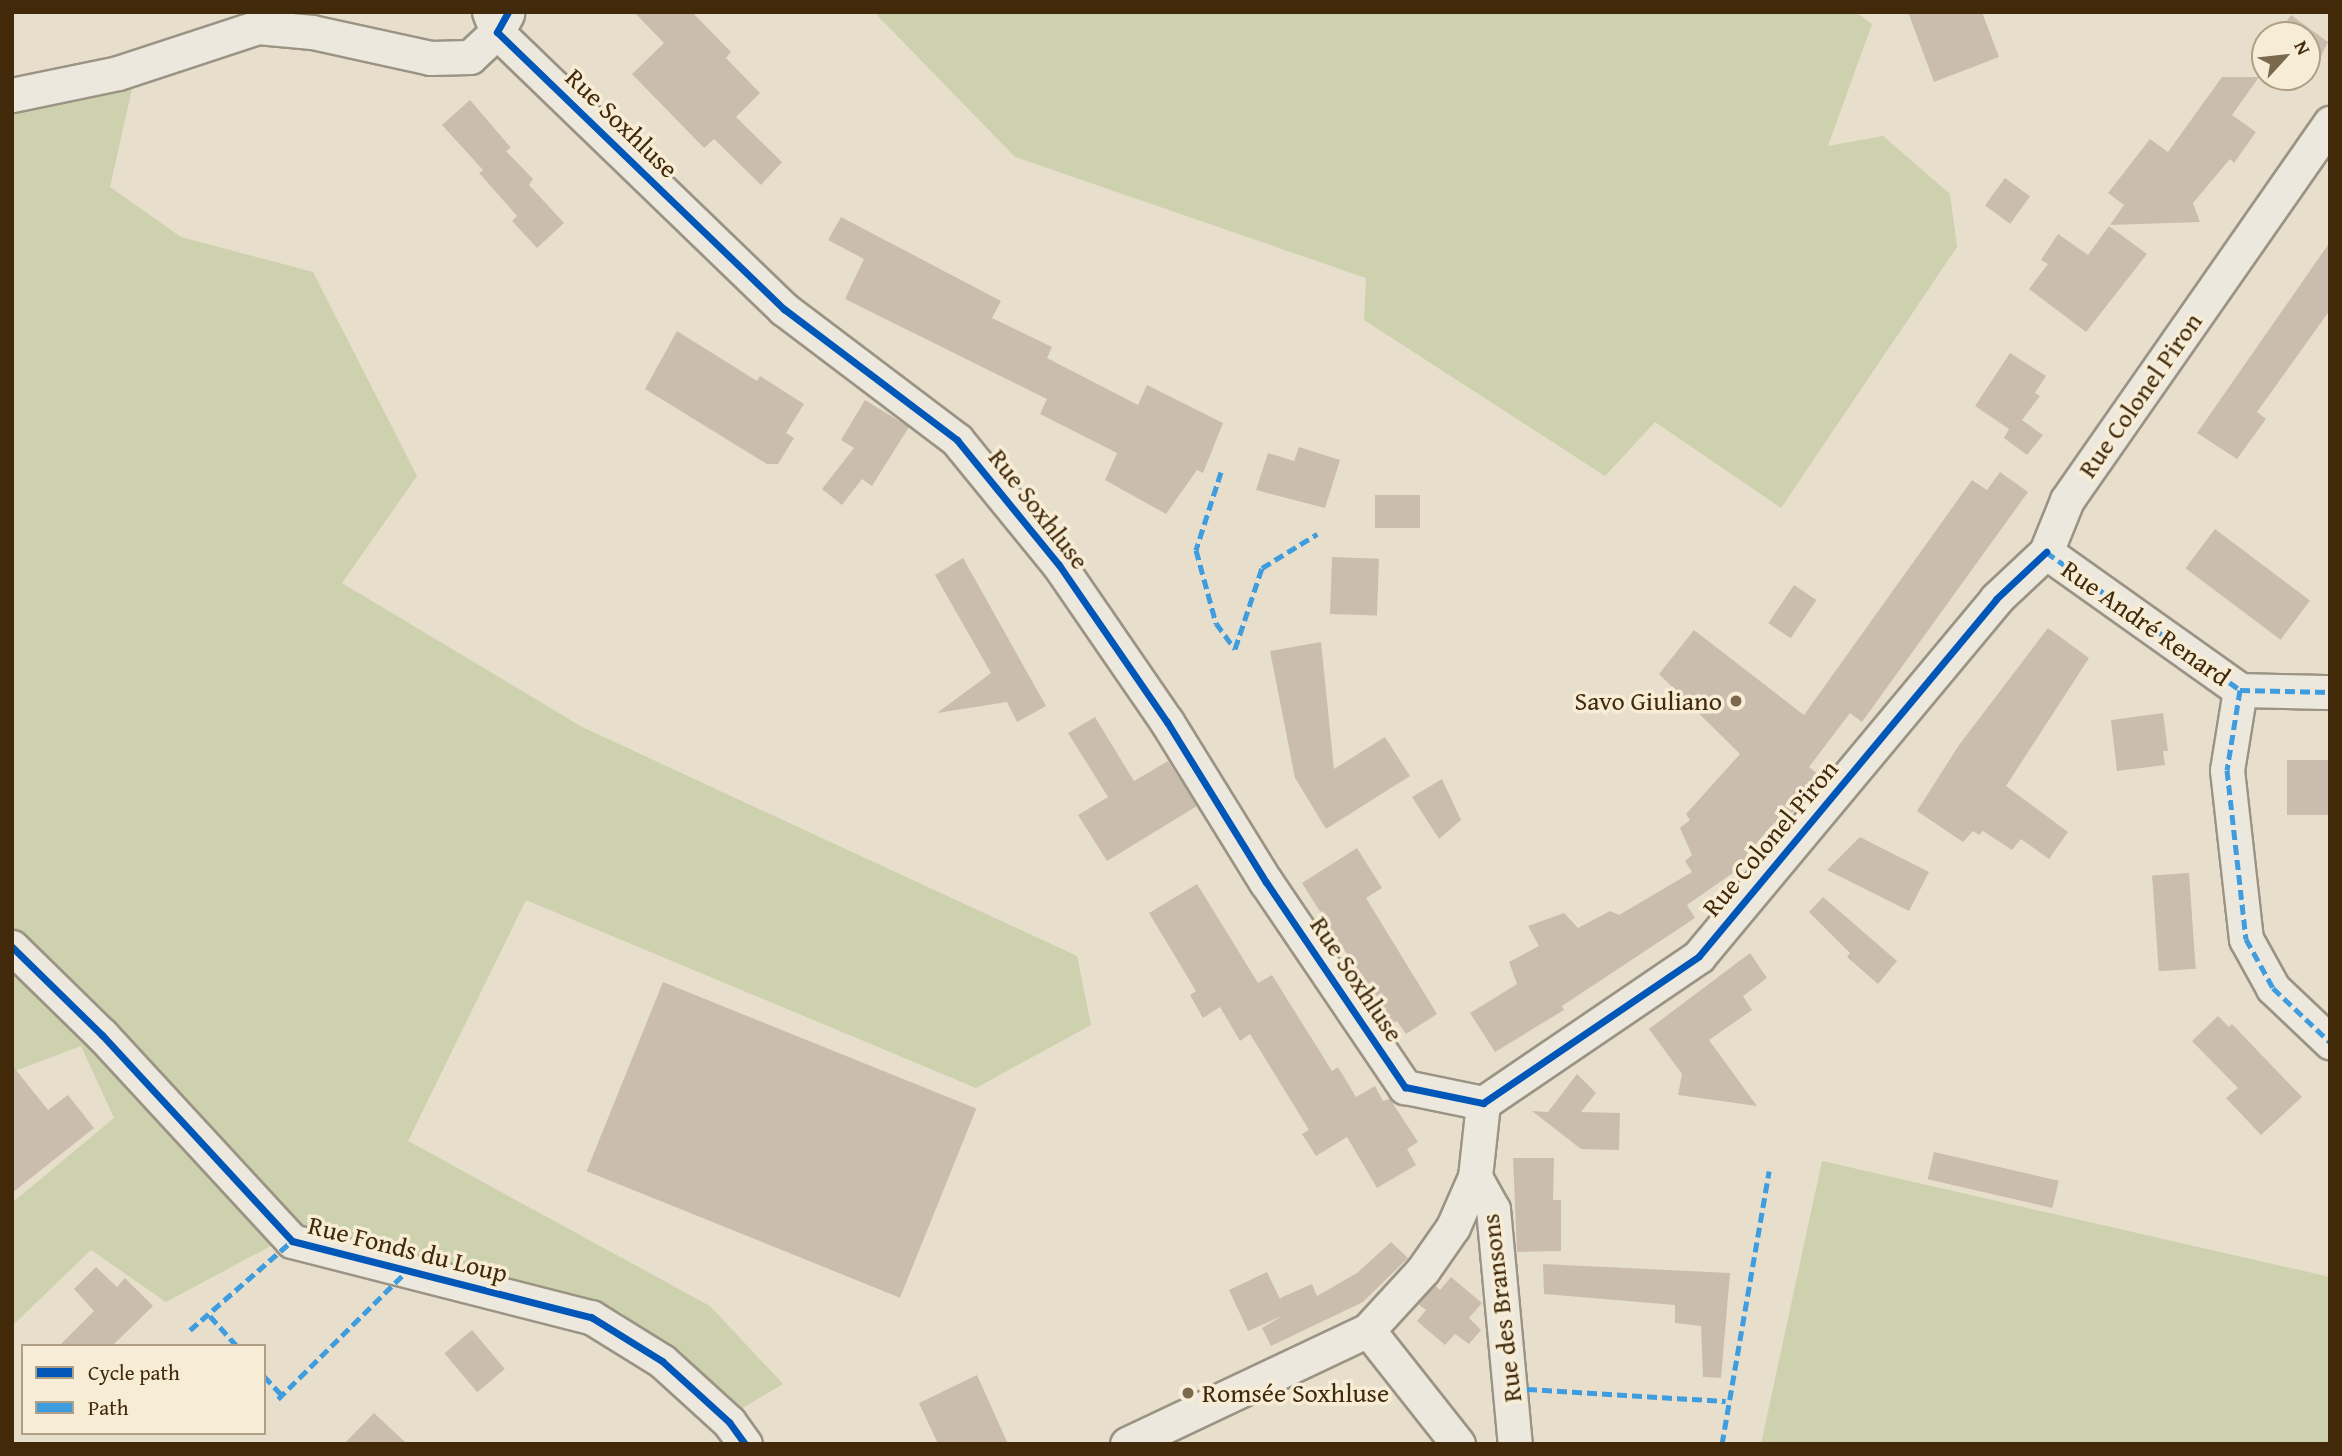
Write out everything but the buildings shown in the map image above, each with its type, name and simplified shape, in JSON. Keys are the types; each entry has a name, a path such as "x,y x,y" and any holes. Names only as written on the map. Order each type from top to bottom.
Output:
{"street":[{"name":"Rue Soxhluse","path":"12,95 118,74 257,27 312,32 430,58 470,57 498,19 785,309 957,440 1059,565 1136,677 1266,882 1405,1087 1483,1103"},
{"name":"Rue Colonel Piron","path":"1483,1103 1699,956 1996,599 2046,552 2067,500 2330,123"},
{"name":"Rue André Renard","path":"2046,552 2240,690 2227,770 2246,939 2273,988 2330,1042"},
{"path":"2240,690 2330,692"},
{"name":"Rue Fonds du Loup","path":"12,947 102,1035 292,1241 591,1317 662,1361 729,1422 745,1444"},
{"path":"1127,1444 1368,1330 1445,1238 1475,1177 1483,1103"},
{"name":"Rue des Bransons","path":"1475,1177 1493,1209 1515,1444"},
{"path":"1368,1330 1458,1444"}],"green space":[{"path":"874,12 1856,12 1872,24 1828,146 1883,136 1950,194 1957,247 1781,508 1655,422 1605,476 1364,320 1366,278 1015,157"},
{"path":"132,89 110,187 181,237 313,272 417,476 342,583 582,727 1077,956 1091,1025 976,1088 526,900 408,1141 710,1306 783,1384 736,1412 621,1312 308,1226 166,1302 91,1250 12,1326 12,1203 114,1118 81,1046 12,1072 12,114"},
{"path":"1822,1161 2330,1277 2330,1444 1761,1444"}],"marked path":[{"path":"1221,472 1196,550 1216,623 1235,649 1262,568 1317,534"},
{"path":"2046,552 2240,690"},
{"path":"2240,690 2227,770 2246,939 2273,988 2330,1042"},
{"path":"2240,690 2330,692"},
{"path":"1722,1444 1769,1171"},
{"path":"190,1330 292,1241"},
{"path":"278,1399 407,1271"},
{"path":"210,1316 235,1344"},
{"path":"266,1378 281,1394"},
{"path":"1512,1388 1726,1401"}],"cycle path":[{"path":"508,12 497,32 784,309 957,440 1059,565 1167,722 1266,882 1405,1087 1483,1103 1699,956 1996,599 2046,552"},
{"path":"12,947 102,1035 292,1241 591,1317 662,1361 729,1422 745,1444"}],"place":[{"name":"Savo Giuliano","path":"1736,701"},
{"name":"Romsée Soxhluse","path":"1188,1393"}]}
